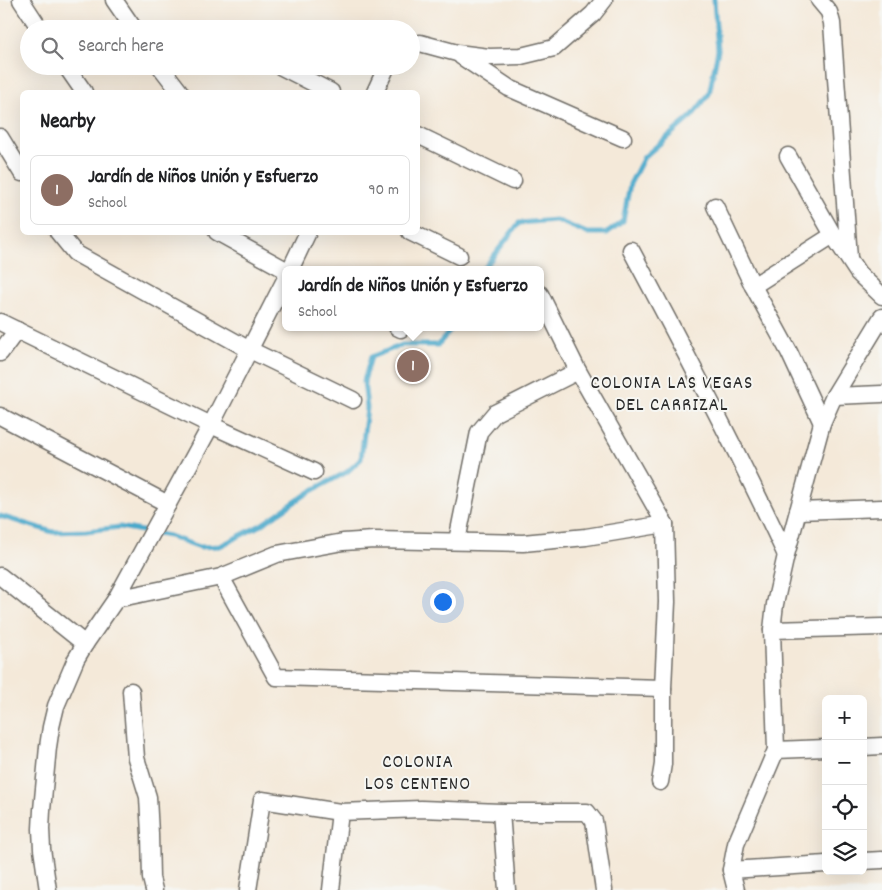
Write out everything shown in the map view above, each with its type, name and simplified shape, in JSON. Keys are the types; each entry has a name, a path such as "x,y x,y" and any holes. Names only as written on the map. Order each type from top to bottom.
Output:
{"street":[{"path":"21,0 34,20"},
{"path":"114,0 128,20"},
{"path":"420,42 457,53 489,57 521,56 554,48 593,14 604,0"},
{"path":"819,0 829,12 832,24 849,258"},
{"path":"457,53 509,88 623,138"},
{"path":"72,75 83,90"},
{"path":"167,75 178,90"},
{"path":"298,75 327,90"},
{"path":"376,90 383,75"},
{"path":"420,136 513,180"},
{"path":"0,137 20,170"},
{"path":"788,156 833,235 858,273 882,296"},
{"path":"715,206 789,352 822,423"},
{"path":"60,235 75,253 248,349 354,400"},
{"path":"222,235 282,268"},
{"path":"292,266 307,235"},
{"path":"416,235 459,256"},
{"path":"754,286 833,235"},
{"path":"631,250 694,370 786,555"},
{"path":"48,890 41,829 48,747 56,706 76,660 116,599 211,425 282,285"},
{"path":"544,302 578,371 665,524 667,602 662,688 663,764 660,782"},
{"path":"736,890 732,870 736,844 776,750 772,630 775,604 786,555 822,423 834,396 882,317"},
{"path":"0,322 211,425 314,472"},
{"path":"0,353 17,330"},
{"path":"457,541 479,432 495,413 578,371"},
{"path":"834,396 882,394"},
{"path":"0,416 165,509"},
{"path":"798,511 882,508"},
{"path":"116,599 221,577 277,554 343,542 374,540 523,543 586,537 665,524"},
{"path":"0,576 85,644"},
{"path":"221,577 276,677 662,688"},
{"path":"772,630 882,627"},
{"path":"131,691 136,758 148,797 151,878 154,890"},
{"path":"867,747 882,746"},
{"path":"776,750 822,748"},
{"path":"248,890 262,800 340,812 421,809 501,812 587,812 594,821 604,890"},
{"path":"331,890 340,812"},
{"path":"501,812 507,890"},
{"path":"867,861 882,860"},
{"path":"732,870 822,864"}],"waterway":[{"path":"486,266 519,223 556,220 587,233 607,233 623,221 630,184 644,157 692,116 709,94 718,50 714,0"},
{"path":"0,516 53,532 120,527 169,536 200,547 220,546 261,525 311,491 347,472 361,459 367,408 364,381 371,357 402,345 438,345 450,331"}],"place":[{"name":"Jardín de Niños Unión y Esfuerzo","path":"413,366"}],"district":[{"name":"COLONIA LAS VEGAS DEL CARRIZAL","path":"672,395"},
{"name":"COLONIA LOS CENTENO","path":"418,774"}]}
